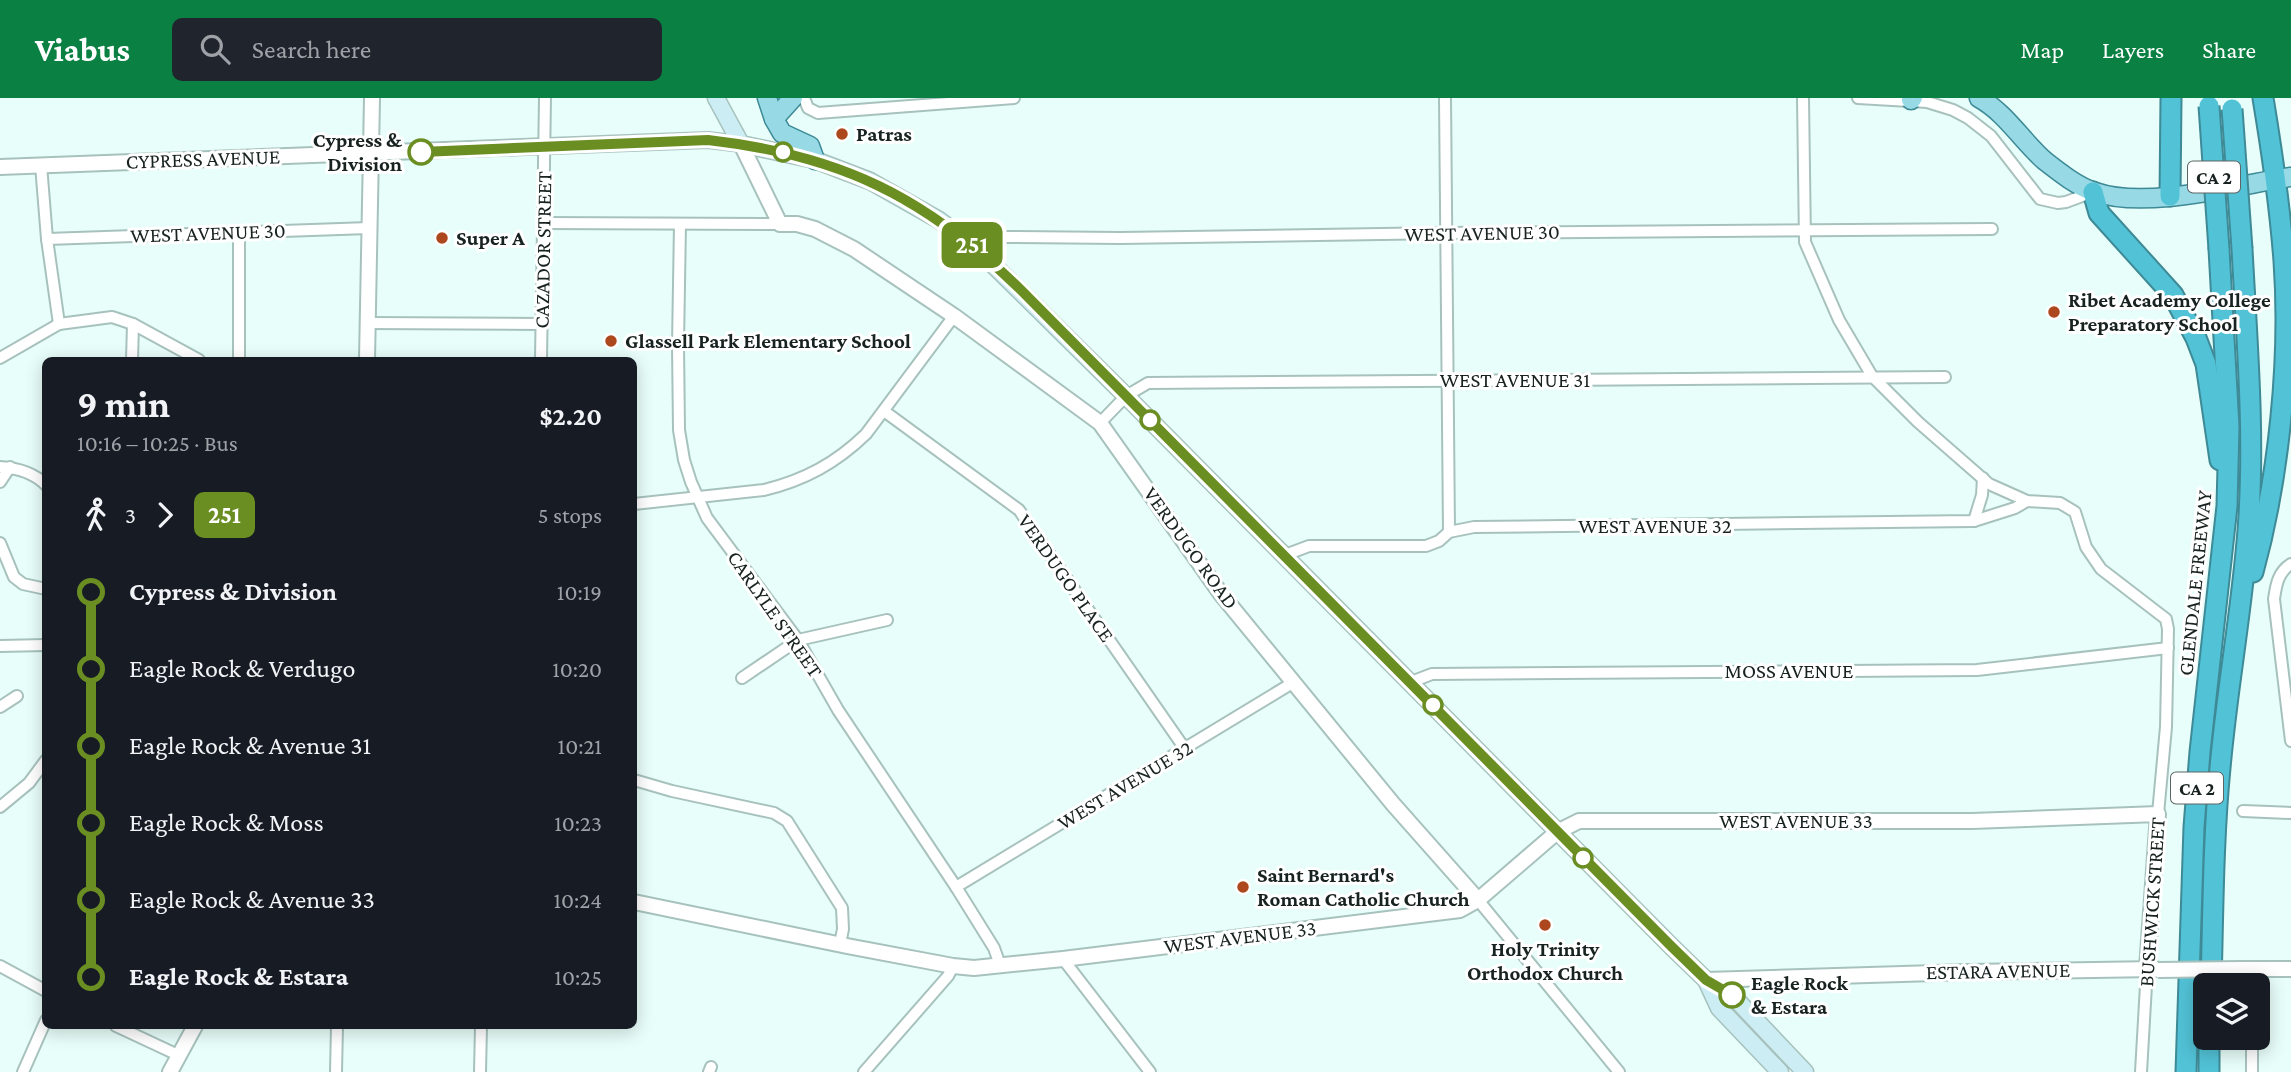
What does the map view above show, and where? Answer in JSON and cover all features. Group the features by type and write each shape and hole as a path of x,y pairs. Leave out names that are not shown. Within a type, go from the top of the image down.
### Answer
{"highway":[{"path":"2170,196 2171,98"},
{"path":"2239,623 2265,527 2280,422 2286,335 2283,179 2263,98"},
{"name":"CA 2","path":"2209,102 2227,384 2221,422"},
{"name":"GLENDALE FREEWAY","path":"2211,973 2220,766 2239,623 2248,528 2250,441 2242,249 2231,104"},
{"path":"2094,192 2096,206 2104,221 2146,264 2183,311 2206,364 2221,422"},
{"name":"GLENDALE FREEWAY","path":"2186,1072 2194,827 2227,506 2221,422"},
{"path":"2209,1072 2210,1050"}],"main road":[{"path":"716,98 741,144 816,160 870,181 939,220 975,247 1411,682 1557,832 1706,980 1732,995 1805,1072"},
{"path":"767,98 782,133 810,146 816,160"},
{"path":"774,119 793,98"},
{"path":"1979,98 2003,116 2045,160 2094,192 2122,198 2170,196 2283,179"},
{"path":"1706,980 1719,1008 1779,1072"}],"street":[{"path":"367,357 372,98"},
{"name":"CAZADOR STREET","path":"541,357 545,98"},
{"path":"804,98 808,108 818,113 1014,98"},
{"path":"1445,98 1449,532"},
{"path":"1803,98 1805,242 1839,320 1872,376 1918,422 1989,484 2027,501"},
{"path":"1858,98 1912,99 1940,105 1977,123 1997,143 2040,199 2066,202 2094,192"},
{"name":"CYPRESS AVENUE","path":"0,167 708,140 741,144"},
{"path":"543,223 780,224 741,144"},
{"path":"41,165 47,239 59,324"},
{"name":"CARLYLE STREET","path":"680,223 679,430 684,460 697,496 715,528 798,640 838,710 994,948 1000,965"},
{"name":"VERDUGO ROAD","path":"780,224 797,224 829,235 887,270 1100,423 1221,594 1393,804 1478,900 1615,1071"},
{"name":"WEST AVENUE 30","path":"47,239 369,228"},
{"name":"WEST AVENUE 30","path":"975,247 1006,237 1120,239 1445,233 1992,229"},
{"path":"239,232 239,357"},
{"path":"637,504 764,489 807,476 831,463 866,434 954,316"},
{"path":"0,358 59,324 112,317 133,324 194,357"},
{"path":"367,323 541,324"},
{"path":"132,357 133,324"},
{"name":"WEST AVENUE 31","path":"1100,423 1126,396 1148,383 1945,377"},
{"name":"VERDUGO PLACE","path":"884,411 1019,510 1185,749"},
{"path":"0,482 5,467 33,475 42,482"},
{"path":"1974,522 1982,495 1983,478"},
{"name":"WEST AVENUE 32","path":"1284,555 1309,546 1426,546 1439,541 1449,532 1474,527 1974,522 2027,501"},
{"name":"BUSHWICK STREET","path":"2027,501 2060,503 2075,512 2086,547 2101,569 2161,613 2166,619 2168,629 2166,727 2158,814 2152,969 2141,1072"},
{"path":"0,544 14,577 18,581 42,588"},
{"path":"2291,564 2277,581 2274,599 2291,741"},
{"path":"742,678 798,640 887,620"},
{"path":"0,646 42,645"},
{"name":"MOSS AVENUE","path":"1411,682 1432,674 1977,670 2168,648"},
{"name":"WEST AVENUE 32","path":"956,887 1294,682"},
{"path":"0,707 17,696"},
{"path":"0,807 20,792 42,765"},
{"path":"637,781 774,813 787,821 842,908 844,929 840,944"},
{"path":"2243,811 2291,813"},
{"name":"WEST AVENUE 33","path":"637,903 974,968 1460,909 1478,900 1557,832 1579,821 1972,821 2158,814"},
{"path":"1063,959 1150,1072"},
{"path":"0,966 42,989"},
{"path":"864,1072 948,976 953,966"},
{"name":"ESTARA AVENUE","path":"1706,980 2152,969 2291,969"},
{"path":"2247,969 2249,973"},
{"path":"23,1072 42,1029"},
{"path":"122,1029 178,1055"},
{"path":"170,1072 193,1029"},
{"path":"336,1072 337,1029"},
{"path":"480,1072 481,1029"},
{"path":"2252,1050 2252,1072"},
{"path":"1779,1072 1793,1059"}],"bus line":[{"name":"251","path":"421,152 708,140 741,144 816,160 840,169 900,196 939,220 975,247 1021,290 1671,946 1706,980 1732,995"}],"place":[{"name":"Patras","path":"842,134"},
{"name":"Cypress & Division","path":"421,152"},
{"name":"Super A","path":"442,238"},
{"name":"Ribet Academy College Preparatory School","path":"2054,312"},
{"name":"Glassell Park Elementary School","path":"611,341"},
{"name":"Saint Bernard's Roman Catholic Church","path":"1243,887"},
{"name":"Holy Trinity Orthodox Church","path":"1545,925"},
{"name":"Eagle Rock & Estara","path":"1732,995"}]}
